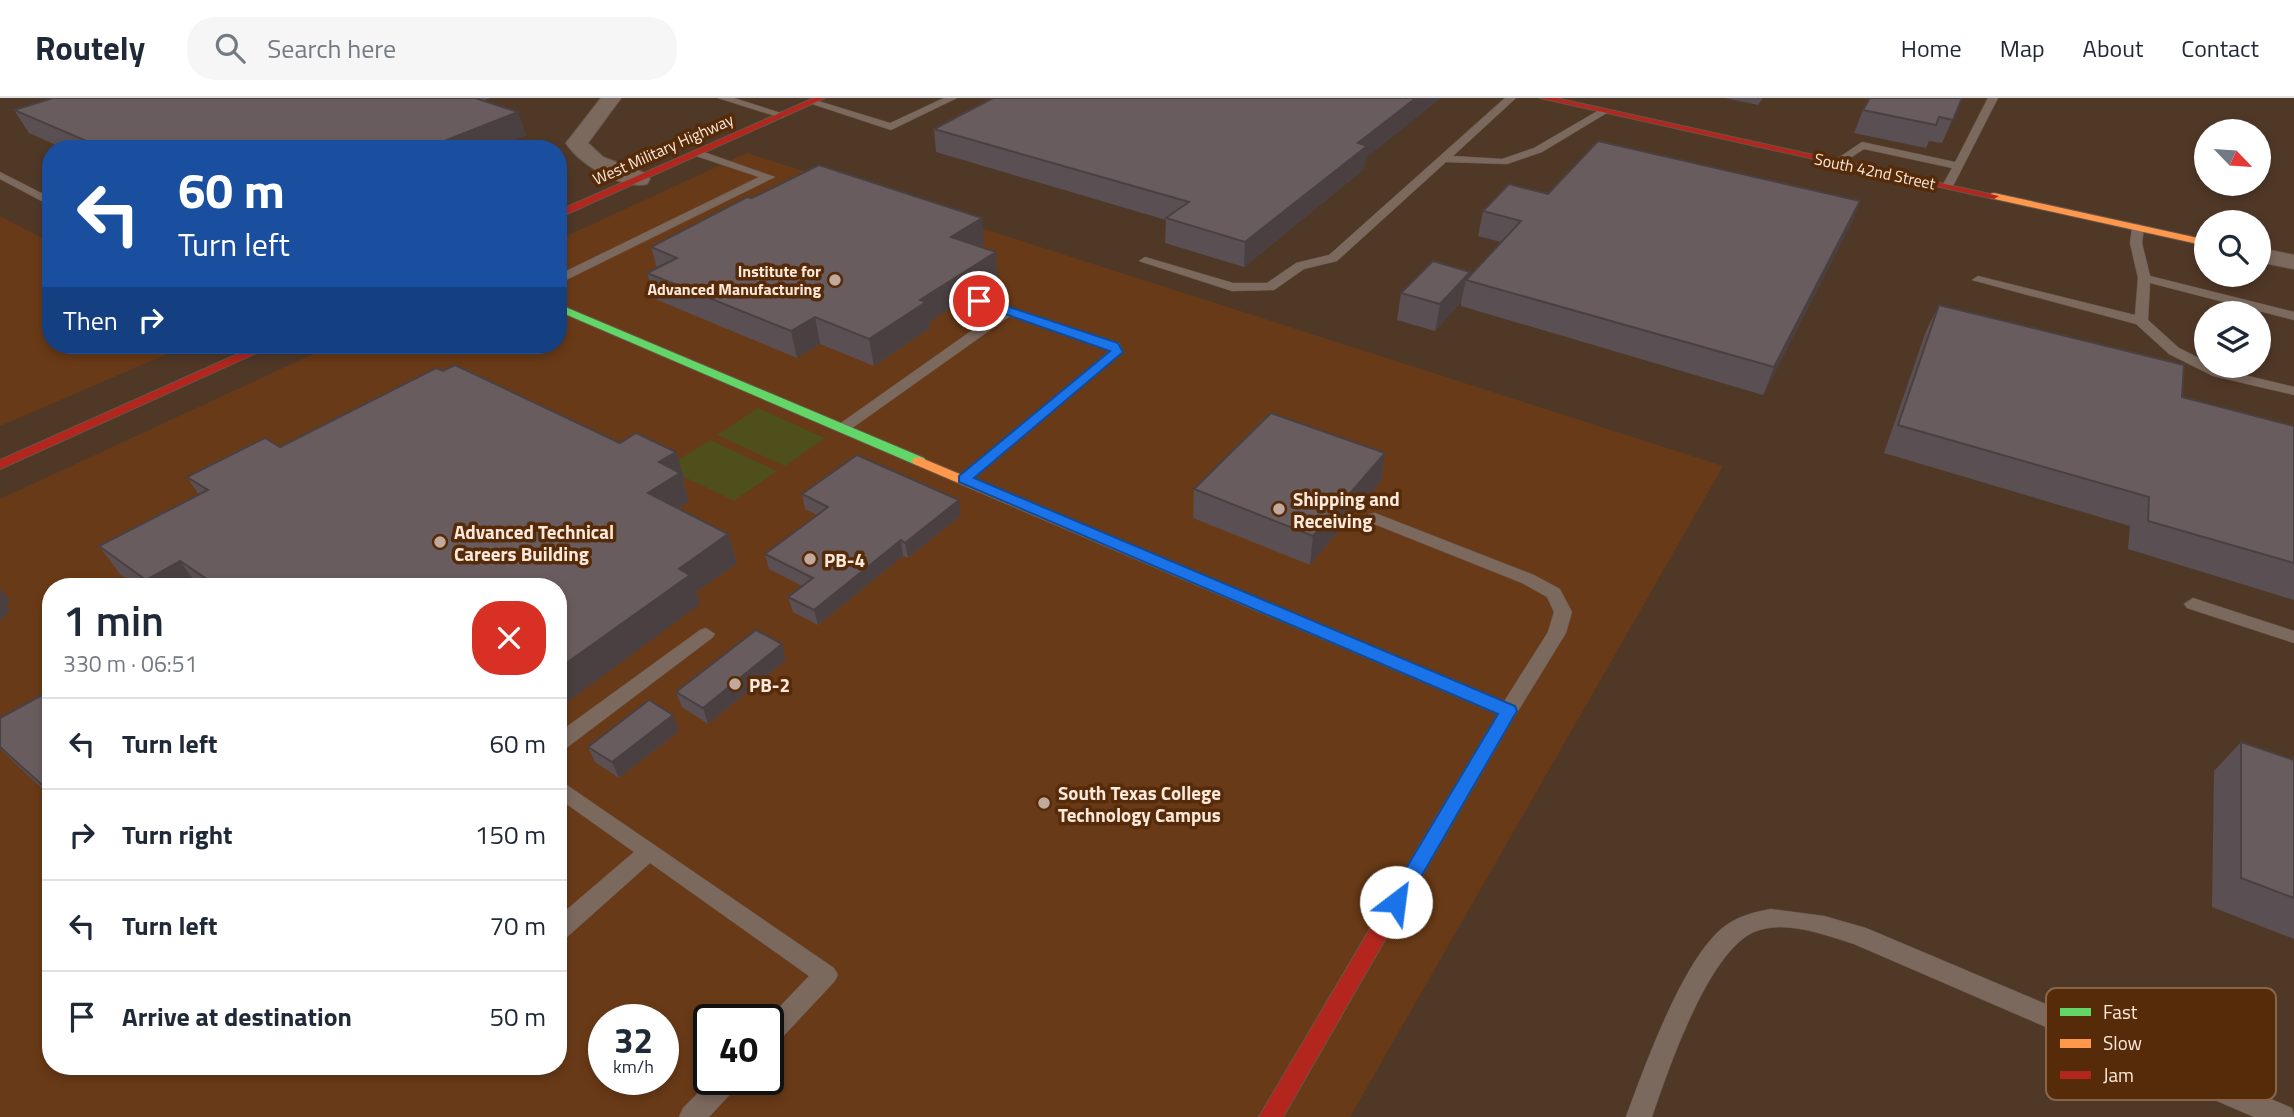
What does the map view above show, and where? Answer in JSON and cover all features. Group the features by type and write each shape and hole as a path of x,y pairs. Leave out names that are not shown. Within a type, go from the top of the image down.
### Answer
{"street":[{"path":"611,98 577,143 581,152 603,165 639,179"},
{"name":"South 42nd Street","path":"1544,98 2194,240"},
{"name":"West Military Highway","path":"567,211 816,100"},
{"path":"2271,257 2294,262"},
{"path":"567,311 1508,711 1270,1117"},
{"path":"0,465 248,354"}],"lane":[{"path":"723,98 739,100 782,115"},
{"path":"816,100 891,127 952,98"},
{"path":"1489,98 1509,100"},
{"path":"1948,187 1993,98"},
{"path":"1145,261 1232,288 1270,287 1300,266 1333,258 1509,100"},
{"path":"1443,159 1503,162 1538,150 1605,111"},
{"path":"1837,162 1862,145 1958,166"},
{"path":"567,276 769,177 697,153"},
{"path":"0,176 42,198"},
{"path":"2138,228 2136,243 2144,278 2141,321"},
{"path":"2144,278 2294,316"},
{"path":"1978,280 2141,321 2174,351 2218,373 2294,391"},
{"path":"964,479 1116,352 1114,346 979,301"},
{"path":"843,428 1008,312"},
{"path":"1375,518 1528,579 1554,593 1563,612 1557,633 1508,711"},
{"path":"2193,604 2294,637"},
{"path":"567,737 706,634"},
{"path":"567,793 826,975 784,1019"},
{"path":"567,923 650,852"},
{"path":"1639,1117 1655,1073 1703,964 1722,940 1736,929 1774,918 1826,925 1858,935 2046,1016"},
{"path":"692,1117 713,1095"},
{"path":"2243,1100 2283,1117"}],"shaded area":[{"name":"South Texas College Technology Campus","path":"747,153 1723,466 1350,1117 0,1117 0,499 314,354 567,354 567,236"},
{"path":"0,216 42,238 42,354 167,354 0,426"},
{"path":"758,408 825,438 785,466 717,435"},
{"path":"710,440 777,471 734,501 666,468"}],"building":[{"path":"53,98 475,98 518,112 447,140 84,140 14,110"},
{"path":"993,98 1416,98 1358,143 1367,146 1245,242 1166,218 1189,202 934,129"},
{"path":"1870,98 1962,98 1953,120 1939,117 1936,125 1863,110"},
{"path":"1598,141 1860,201 1774,367 1466,280 1521,221 1483,211 1509,184 1548,194"},
{"name":"Institute for Advanced Manufacturing","path":"819,165 982,218 951,237 996,252 920,300 926,302 869,339 815,317 791,331 647,273 677,258 651,247 747,197 752,198"},
{"path":"1433,261 1470,272 1440,304 1401,293"},
{"path":"1939,305 2184,365 2182,397 2294,426 2294,563 2148,521 2149,497 1898,425"},
{"name":"Advanced Technical Careers Building","path":"455,365 620,443 636,433 676,452 659,462 680,473 648,493 728,534 679,569 690,575 567,663 567,578 205,578 180,561 150,578 143,578 99,546 208,490 187,477 265,438 280,447 436,368 443,371"},
{"name":"Shipping and Receiving","path":"1271,413 1385,453 1313,536 1194,489"},
{"path":"857,455 959,500 905,543 901,540 814,610 788,597 813,578 765,554 828,507 802,494"},
{"path":"756,630 782,644 703,708 676,692"},
{"path":"42,695 42,785 0,747 0,718"},
{"path":"649,700 673,715 612,762 588,747"},
{"path":"2241,742 2294,760 2294,898 2241,878"}],"traffic: fast":[{"path":"567,311 919,461"},
{"path":"1348,643 1508,711 1387,918"}],"traffic: slow":[{"path":"1994,196 2194,240"},
{"path":"919,461 1348,643"}],"traffic: jam":[{"path":"567,211 821,98"},
{"path":"1544,98 1994,196"},
{"path":"0,465 248,354"},
{"path":"1270,1117 1387,918"}],"place":[{"name":"Institute for Advanced Manufacturing","path":"835,280"},
{"name":"Shipping and Receiving","path":"1279,509"},
{"name":"Advanced Technical Careers Building","path":"440,542"},
{"name":"PB-4","path":"810,559"},
{"name":"PB-2","path":"735,684"},
{"name":"South Texas College Technology Campus","path":"1044,803"}],"route":[{"path":"979,301 1114,346 1116,352 964,479 1508,711 1396,902"}]}
